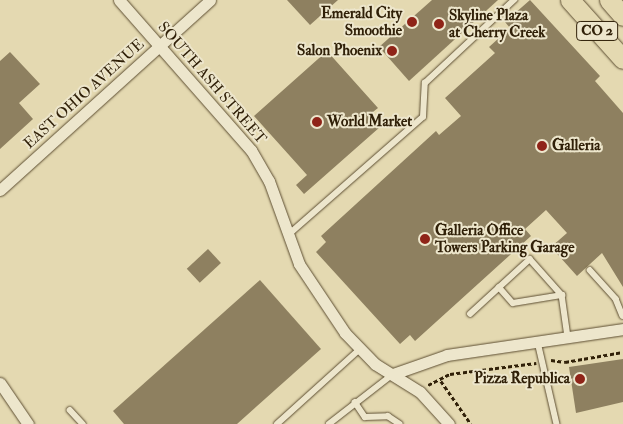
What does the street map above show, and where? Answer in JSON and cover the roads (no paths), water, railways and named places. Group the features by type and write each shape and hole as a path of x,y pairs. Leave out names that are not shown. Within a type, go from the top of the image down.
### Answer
{"main road":[{"name":"CO 2","path":"570,0 623,59"},
{"name":"CO 2","path":"609,0 623,16"}],"street":[{"name":"SOUTH ASH STREET","path":"119,0 160,45 259,162 287,236 319,297 359,350 425,396 449,424"},
{"name":"EAST OHIO AVENUE","path":"0,190 210,0"},
{"path":"393,374 447,355 623,329"},
{"path":"0,383 28,424"}],"lane":[{"path":"287,236 423,117 425,83 514,0"},
{"path":"470,314 530,259 562,295 568,337"},
{"path":"590,270 616,299 623,316"},
{"path":"499,287 513,303 562,295"},
{"path":"538,342 557,424"},
{"path":"277,424 359,350"},
{"path":"329,424 393,374"},
{"path":"355,402 365,417 388,416 400,424"},
{"path":"70,410 83,424"}],"place":[{"name":"Emerald City Smoothie","path":"412,22"},
{"name":"Skyline Plaza at Cherry Creek","path":"439,24"},
{"name":"Salon Phoenix","path":"392,51"},
{"name":"World Market","path":"317,122"},
{"name":"Galleria","path":"542,146"},
{"name":"Galleria Office Towers Parking Garage","path":"425,239"},
{"name":"Pizza Republica","path":"580,379"}]}
